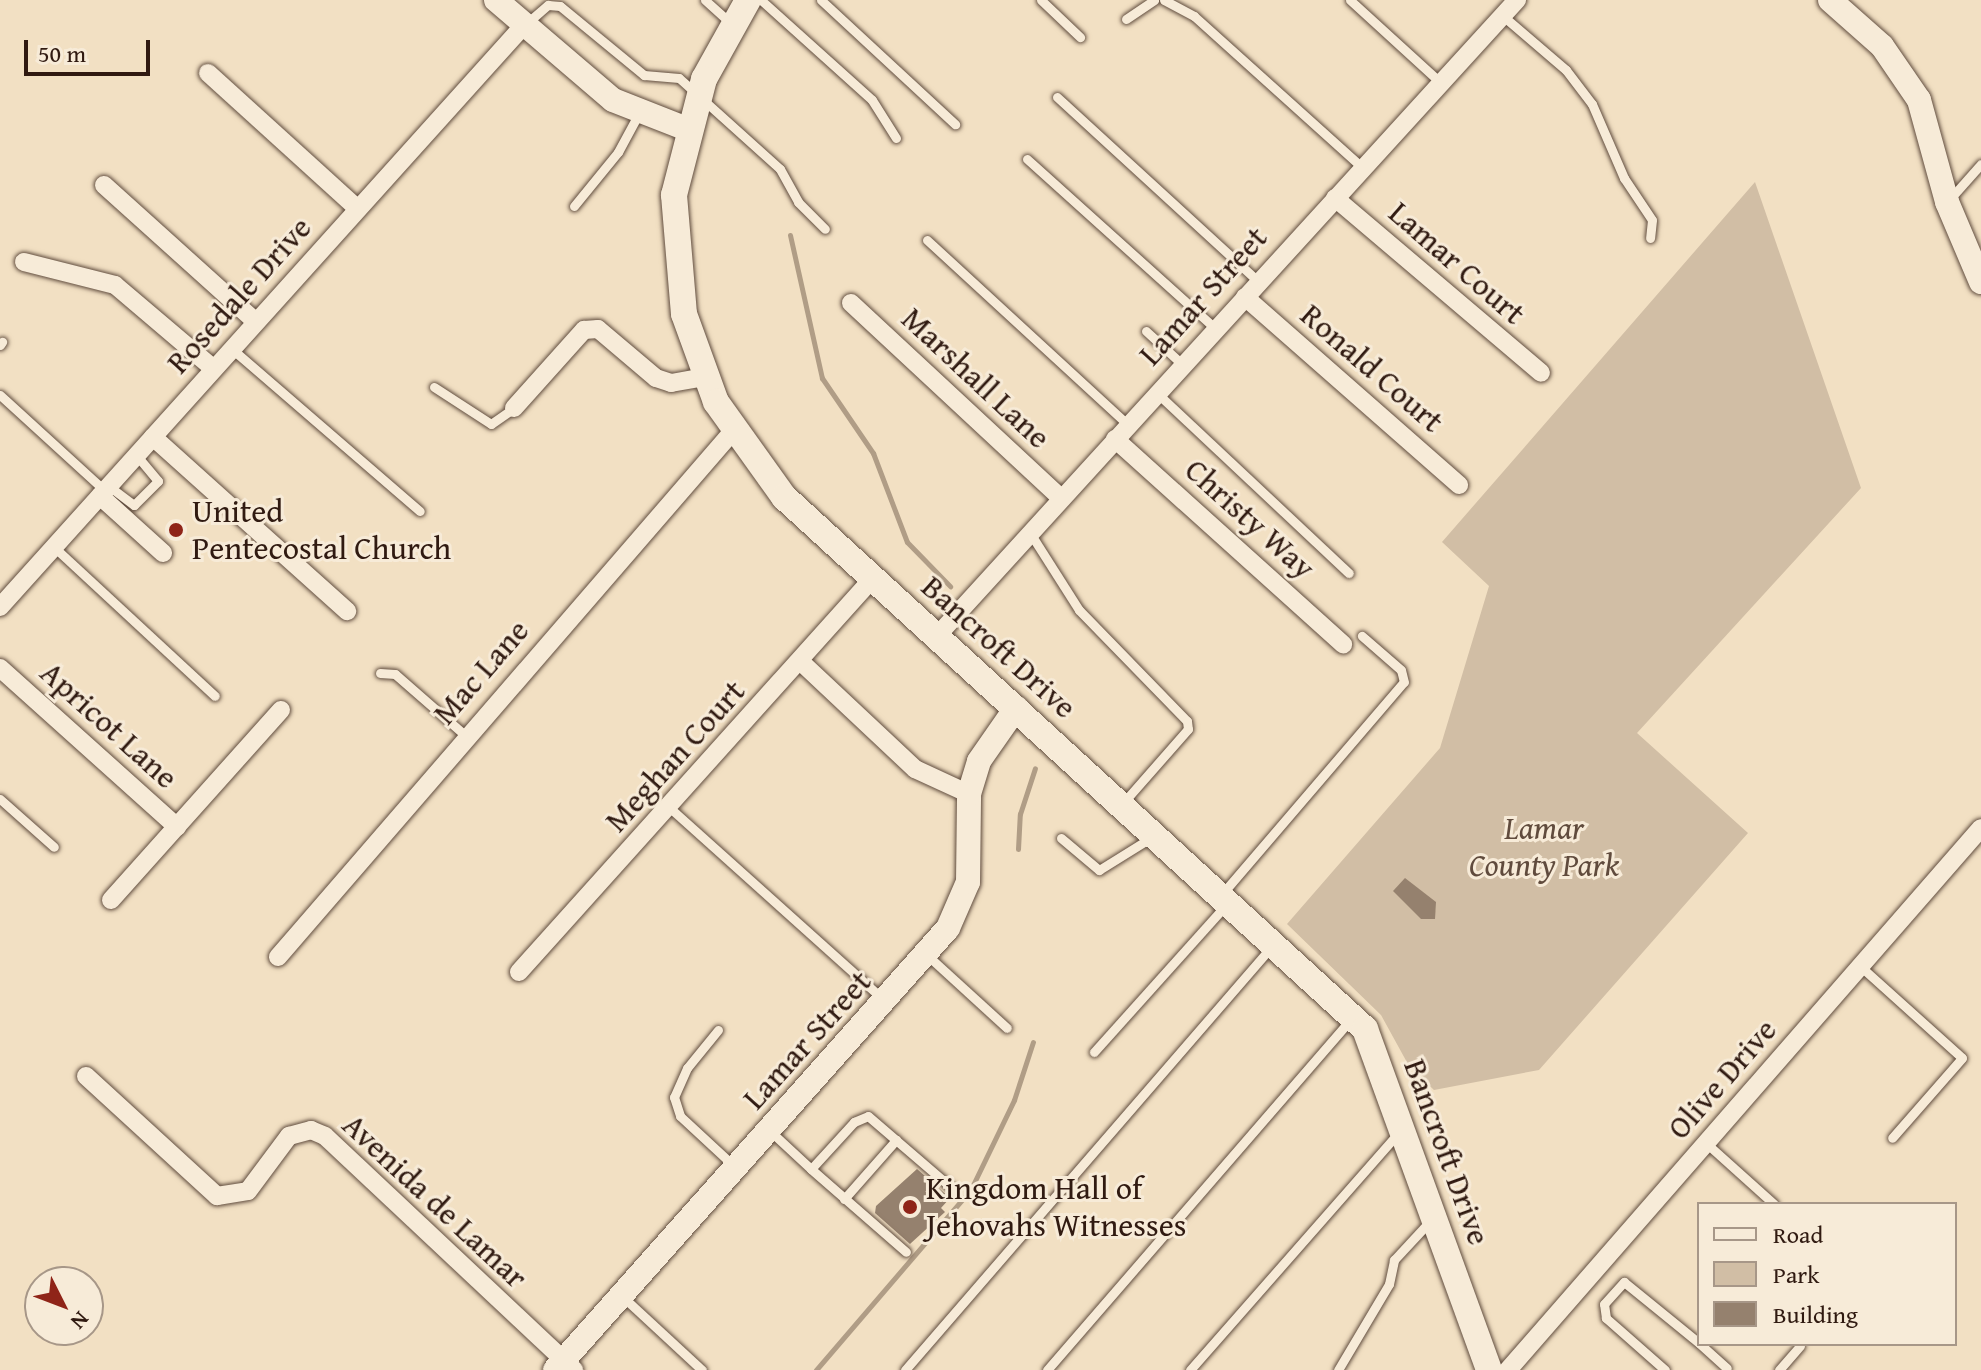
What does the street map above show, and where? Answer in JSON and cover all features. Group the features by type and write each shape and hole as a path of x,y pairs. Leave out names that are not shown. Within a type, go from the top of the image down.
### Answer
{"main road":[{"name":"Bancroft Drive","path":"748,0 732,24 687,129 673,224 684,314 705,377 733,431 784,497 1365,1029 1489,1370"}],"street":[{"path":"496,0 613,100 639,113 687,129"},
{"path":"1830,0 1882,46 1919,100 1947,202 1981,282"},
{"name":"Lamar Street","path":"937,636 1511,5"},
{"name":"Rosedale Drive","path":"0,607 524,25"},
{"path":"208,73 357,208"},
{"path":"104,185 255,321"},
{"name":"Lamar Court","path":"1335,198 1541,373"},
{"path":"24,262 115,285 213,368"},
{"name":"Ronald Court","path":"1245,297 1459,485"},
{"name":"Marshall Lane","path":"851,303 1061,498"},
{"path":"514,408 584,330 598,329 656,378 671,383 705,377"},
{"name":"Mac Lane","path":"278,957 733,431"},
{"name":"Christy Way","path":"1122,432 1343,644"},
{"path":"153,437 347,611"},
{"path":"105,491 163,553"},
{"name":"Meghan Court","path":"519,972 670,808 873,578"},
{"path":"800,661 915,769 969,794"},
{"name":"Apricot Lane","path":"0,668 177,827"},
{"name":"Lamar Street","path":"564,1367 621,1295 885,1001 960,908 968,882 969,794 979,761 1016,708"},
{"path":"111,900 281,710"},
{"name":"Olive Drive","path":"1508,1370 1981,828"},
{"name":"Avenida de Lamar","path":"86,1076 217,1196 248,1191 289,1136 311,1130 325,1136 564,1367"}],"lane":[{"path":"705,0 732,24"},
{"path":"761,0 872,100 896,138"},
{"path":"821,0 955,124"},
{"path":"1041,0 1080,37"},
{"path":"1126,19 1154,0"},
{"path":"1164,0 1194,16 1363,168"},
{"path":"1350,0 1441,83"},
{"path":"524,25 548,5 560,6 644,75 679,78 780,169 798,202 825,229"},
{"path":"1511,5 1592,104 1624,178 1652,220 1650,238"},
{"path":"1057,97 1259,282"},
{"path":"574,206 618,152 639,113"},
{"path":"1027,159 1216,329"},
{"path":"1947,202 1981,164"},
{"path":"927,240 1122,432"},
{"path":"1146,331 1183,365"},
{"path":"231,348 420,511"},
{"path":"434,387 491,424 514,408"},
{"path":"1157,393 1349,573"},
{"path":"0,395 105,491 134,505 158,481 136,455"},
{"path":"1030,533 1079,610 1187,721 1188,729 1121,805"},
{"path":"54,547 215,696"},
{"path":"1094,1052 1404,682 1401,670 1362,636"},
{"path":"380,673 395,674 466,736"},
{"path":"0,799 54,847"},
{"path":"670,808 885,1001"},
{"path":"1061,838 1099,870 1154,835"},
{"path":"905,1370 1274,945"},
{"path":"925,954 1007,1028"},
{"path":"1860,966 1962,1058 1892,1138"},
{"path":"1047,1370 1353,1017"},
{"path":"718,1030 687,1068 674,1097 680,1116 736,1168"},
{"path":"811,1169 863,1115 954,1190"},
{"path":"1190,1370 1403,1127"},
{"path":"769,1130 906,1252"},
{"path":"844,1199 896,1140"},
{"path":"1706,1143 1772,1202"},
{"path":"1338,1370 1389,1284 1394,1260 1435,1217"},
{"path":"1665,1370 1606,1318 1604,1304 1624,1282 1697,1342"},
{"path":"621,1295 702,1370"},
{"path":"1702,1346 1727,1369"},
{"path":"1779,1370 1800,1346"}],"green space":[{"name":"Lamar County Park","path":"1755,182 1861,488 1637,733 1748,833 1539,1070 1434,1090 1409,1066 1381,1015 1287,924 1440,748 1489,586 1442,542"}],"building":[{"path":"1405,878 1436,902 1435,919 1421,919 1393,891"},
{"name":"Kingdom Hall of Jehovahs Witnesses","path":"917,1169 950,1198 941,1208 945,1212 910,1244 875,1213 876,1206"}],"waterway":[{"path":"790,235 822,378 873,453 907,542 950,586"},
{"path":"1018,849 1020,814 1035,768"},
{"path":"816,1370 971,1189 1014,1100 1033,1042"}],"place":[{"name":"United Pentecostal Church","path":"176,530"},
{"name":"Kingdom Hall of Jehovahs Witnesses","path":"910,1207"}]}
